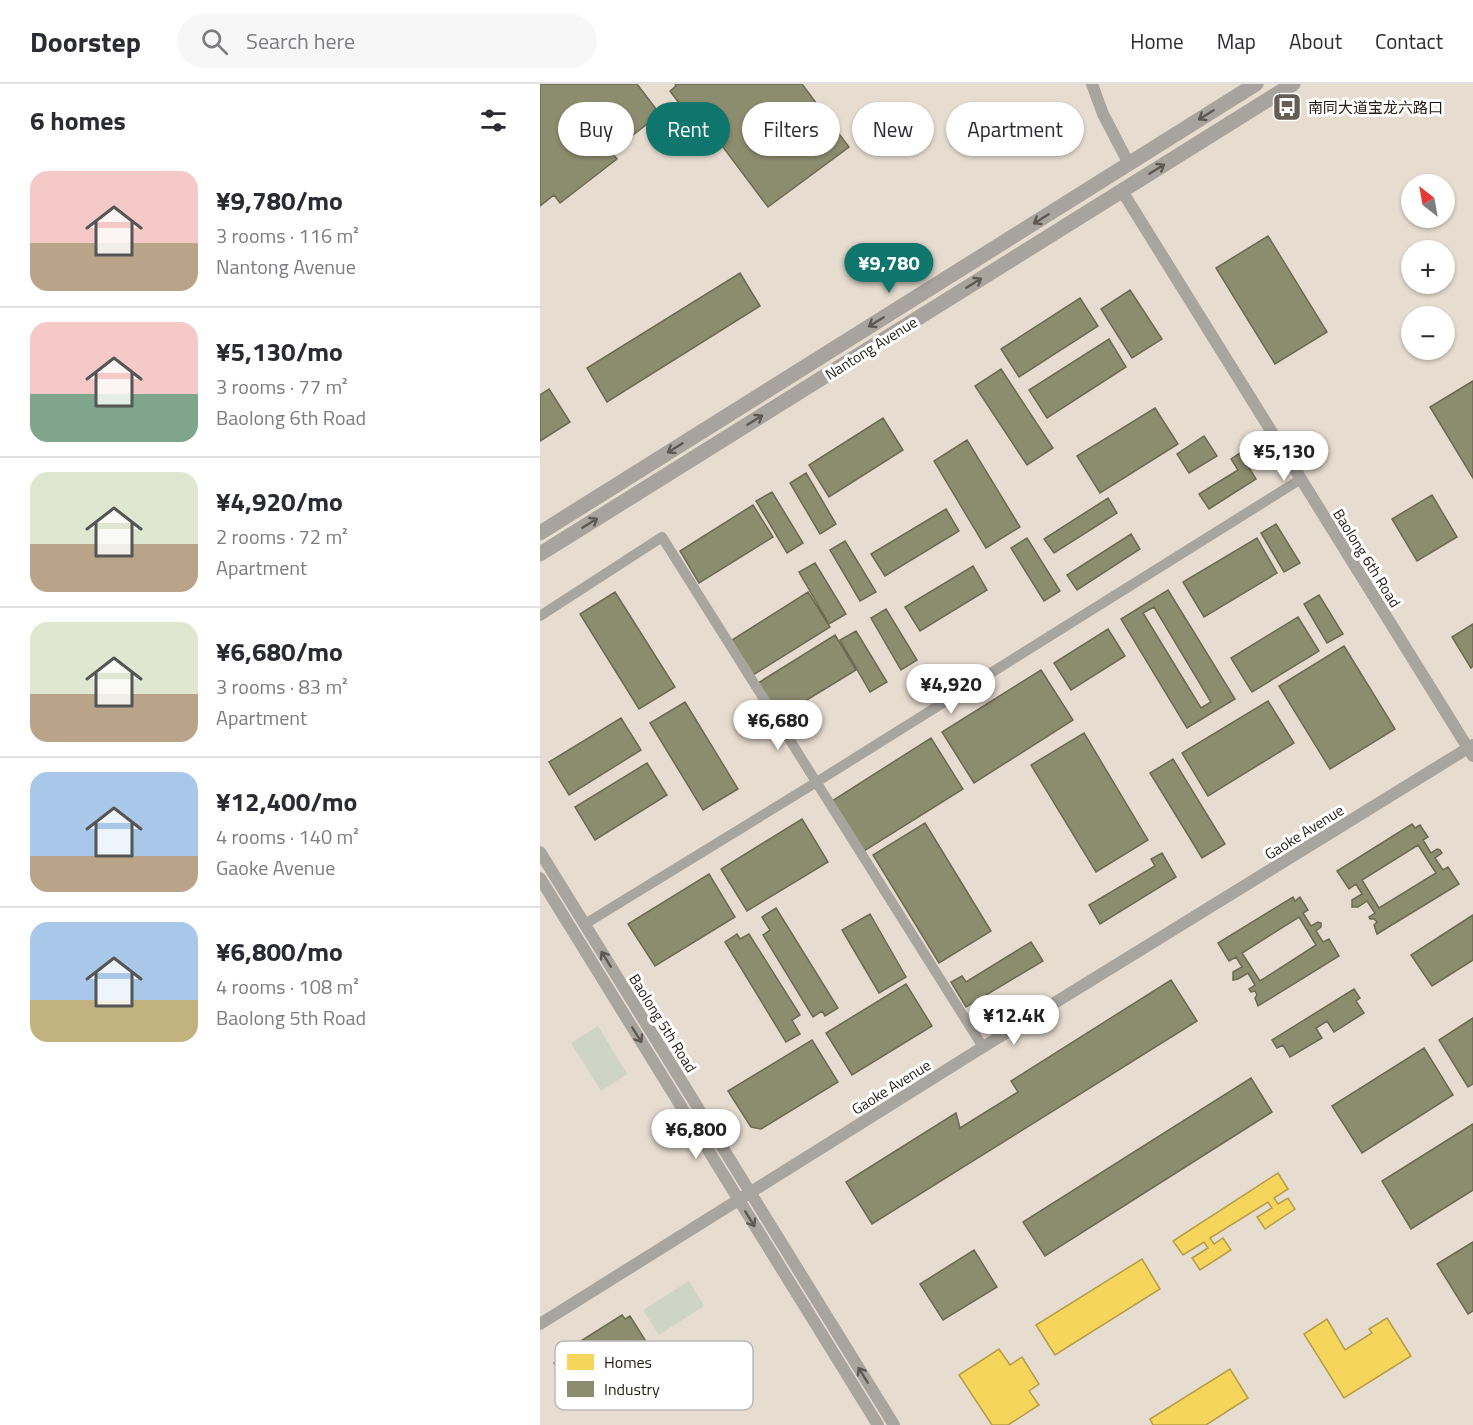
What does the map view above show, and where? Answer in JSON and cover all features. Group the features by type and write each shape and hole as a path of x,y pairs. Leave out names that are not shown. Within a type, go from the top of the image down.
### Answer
{"main road":[{"name":"Nantong Avenue","path":"540,533 1256,84"},
{"name":"Nantong Avenue","path":"540,554 1293,84"}],"street":[{"path":"1092,84 1103,114 1129,164"},
{"name":"Baolong 6th Road","path":"1122,191 1471,750"},
{"path":"585,924 1301,479"},
{"path":"540,616 662,537 983,1047"},
{"name":"Gaoke Avenue","path":"540,1324 983,1047 1471,750"},
{"name":"Baolong 5th Road","path":"540,852 894,1425"},
{"name":"Baolong 5th Road","path":"540,878 878,1425"}],"green space":[{"path":"598,1026 627,1074 601,1091 571,1043"},
{"path":"689,1281 704,1306 659,1335 643,1310"}],"building: Homes":[{"path":"1278,1173 1288,1189 1274,1198 1278,1204 1288,1198 1295,1209 1265,1229 1257,1217 1272,1208 1268,1202 1210,1238 1214,1244 1223,1238 1231,1250 1200,1270 1192,1258 1208,1248 1204,1242 1183,1255 1173,1241"},
{"path":"1142,1259 1160,1289 1055,1355 1036,1325"},
{"path":"1387,1318 1411,1356 1344,1398 1304,1334 1327,1319 1345,1350 1372,1333 1369,1329"},
{"path":"999,1349 1010,1365 1022,1357 1039,1384 1029,1391 1039,1405 1008,1425 992,1425 959,1375"},
{"path":"1230,1369 1248,1398 1206,1425 1153,1425 1150,1419"}],"building: Industry":[{"path":"540,84 637,84 651,102 646,102 646,125 634,134 634,102 558,102 558,156 614,156 617,159 560,203 554,195 540,206"},
{"path":"675,84 802,84 815,102 742,102 742,156 837,156 768,207 730,156 730,102 678,102 670,91 676,86"},
{"path":"840,135 849,147 840,154"},
{"path":"1268,236 1327,332 1275,364 1216,268"},
{"path":"740,273 760,306 607,402 587,368"},
{"path":"1130,290 1162,339 1132,358 1101,309"},
{"path":"1080,298 1098,326 1019,377 1001,349"},
{"path":"1109,339 1126,367 1047,418 1029,390"},
{"path":"1001,369 1053,448 1027,465 975,386"},
{"path":"1473,381 1473,478 1430,407"},
{"path":"549,389 570,422 540,441 540,395"},
{"path":"1155,408 1178,444 1100,493 1077,456"},
{"path":"883,418 903,450 829,497 809,465"},
{"path":"1204,436 1217,456 1189,473 1177,454"},
{"path":"967,440 1020,527 986,548 934,461"},
{"path":"1240,453 1256,479 1209,509 1199,494 1238,470 1231,459"},
{"path":"806,473 836,524 820,534 790,483"},
{"path":"772,492 803,543 787,553 756,501"},
{"path":"1432,495 1457,537 1417,561 1392,519"},
{"path":"1108,498 1117,513 1054,553 1044,539"},
{"path":"753,505 773,537 699,583 680,551"},
{"path":"946,509 959,531 885,576 871,554"},
{"path":"1276,524 1300,563 1284,572 1261,533"},
{"path":"1131,534 1140,549 1077,590 1067,575"},
{"path":"1027,538 1060,591 1044,601 1011,548"},
{"path":"1257,538 1277,573 1204,617 1183,582"},
{"path":"845,541 876,592 860,601 830,550"},
{"path":"815,563 846,614 829,624 799,572"},
{"path":"973,566 987,590 920,631 905,607"},
{"path":"1168,590 1235,699 1187,728 1121,619","holes":["1154,607 1211,702 1201,708 1143,613"]},
{"path":"615,592 675,687 639,709 580,614"},
{"path":"808,592 830,627 753,675 732,640"},
{"path":"1319,595 1343,634 1327,643 1304,604"},
{"path":"886,609 917,660 901,670 871,618"},
{"path":"1298,617 1319,651 1252,692 1231,658"},
{"path":"1473,624 1473,666 1471,668 1452,637"},
{"path":"1108,629 1125,656 1071,690 1054,663"},
{"path":"856,631 887,682 870,692 840,640"},
{"path":"835,635 856,670 779,717 758,683"},
{"path":"1344,646 1395,729 1330,769 1279,686"},
{"path":"1041,670 1073,720 974,783 942,732"},
{"path":"1268,701 1294,743 1208,796 1182,753"},
{"path":"685,702 738,789 703,810 650,723"},
{"path":"621,718 641,750 569,795 549,762"},
{"path":"1084,733 1148,840 1096,872 1031,765"},
{"path":"931,738 963,789 864,851 832,801"},
{"path":"1173,759 1225,844 1202,858 1150,773"},
{"path":"647,763 667,795 595,840 575,807"},
{"path":"802,819 828,862 747,911 721,869"},
{"path":"925,823 991,931 939,963 873,855"},
{"path":"1412,824 1415,828 1420,825 1428,837 1423,840 1431,853 1437,849 1440,850 1442,853 1435,858 1443,870 1448,867 1459,884 1377,934 1374,925 1377,922 1369,917 1375,913 1367,901 1358,907 1352,907 1352,900 1362,894 1356,884 1349,889 1337,871","holes":["1418,845 1436,873 1379,908 1362,880"]},
{"path":"1162,853 1176,877 1100,924 1089,905 1155,866 1151,859"},
{"path":"709,874 735,917 655,966 628,924"},
{"path":"1293,897 1295,901 1300,897 1308,910 1303,913 1311,926 1318,922 1321,923 1321,927 1316,931 1323,942 1329,939 1339,956 1258,1006 1255,991 1251,992 1249,989 1255,985 1248,973 1233,980 1233,972 1242,967 1236,957 1229,961 1218,943","holes":["1299,917 1316,945 1260,981 1242,953"]},
{"path":"776,908 838,1008 825,1016 822,1011 813,1017 763,935 770,930 762,917"},
{"path":"870,914 906,977 879,993 842,930"},
{"path":"1473,915 1473,960 1432,986 1411,955"},
{"path":"737,934 740,939 749,934 800,1015 792,1020 800,1034 786,1042 725,942"},
{"path":"1031,942 1043,961 966,1007 951,982 962,976 966,982"},
{"path":"1171,980 1197,1021 872,1224 846,1182 956,1113 960,1128 1018,1092 1011,1081"},
{"path":"906,984 932,1026 852,1075 826,1033"},
{"path":"1354,989 1360,998 1356,1001 1364,1013 1334,1032 1327,1021 1316,1028 1322,1038 1290,1057 1283,1045 1277,1048 1272,1040"},
{"path":"1473,1018 1473,1084 1468,1087 1439,1040"},
{"path":"812,1040 838,1082 761,1129 751,1127 728,1091"},
{"path":"1424,1048 1453,1095 1362,1153 1332,1106"},
{"path":"1251,1078 1272,1112 1045,1256 1023,1222"},
{"path":"1473,1124 1473,1190 1411,1229 1382,1181"},
{"path":"1473,1242 1473,1311 1468,1314 1437,1264"},
{"path":"974,1250 997,1287 943,1320 920,1284"},
{"path":"622,1315 625,1319 630,1316 646,1341 581,1341"}],"place":[{"name":"南同大道宝龙六路口","path":"1287,107"}]}
